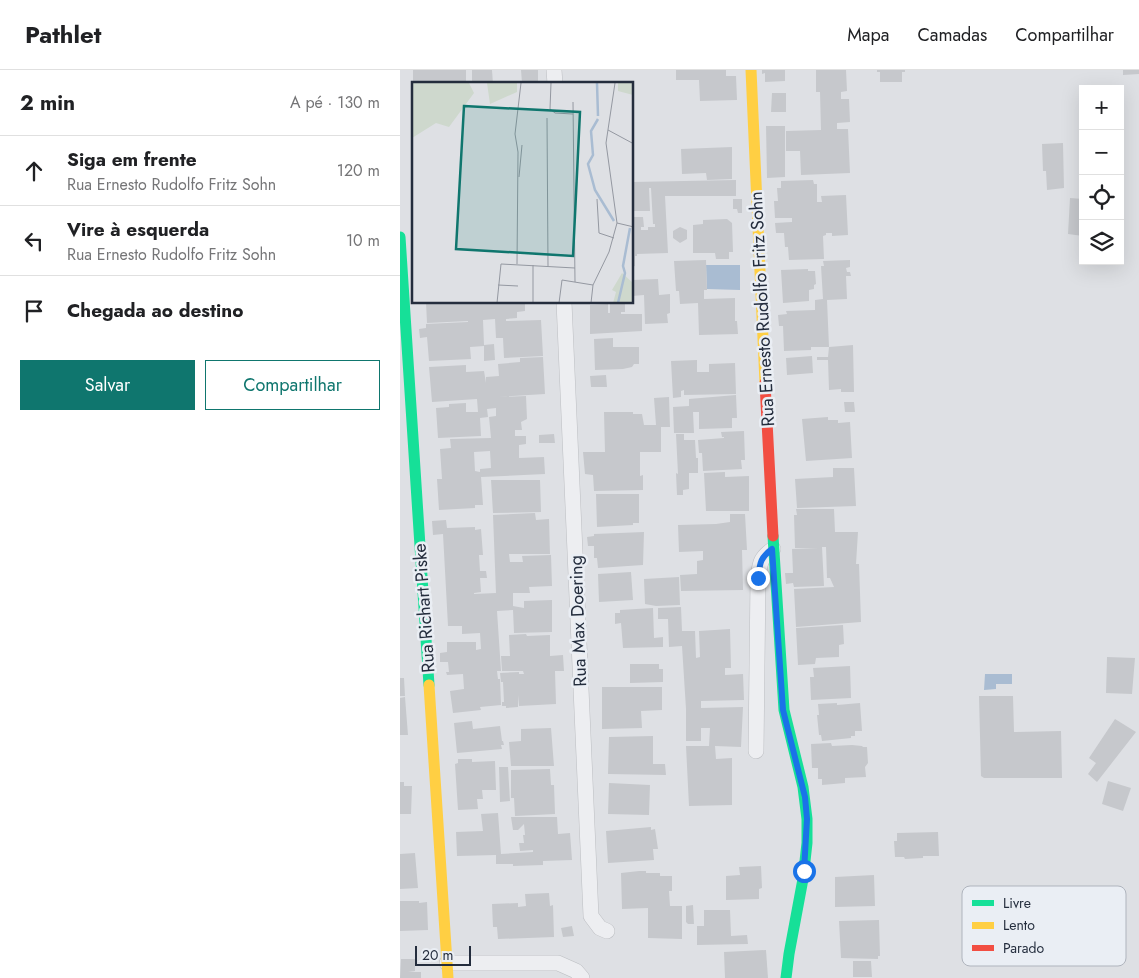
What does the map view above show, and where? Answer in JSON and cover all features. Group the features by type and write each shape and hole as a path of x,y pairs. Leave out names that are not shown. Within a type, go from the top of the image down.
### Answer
{"street":[{"name":"Rua Ernesto Rudolfo Fritz Sohn","path":"752,70 772,549 783,710 805,797 807,819 804,871 787,962 786,978"},
{"name":"Rua Richart Piske","path":"400,237 447,971"},
{"name":"Rua Max Doering","path":"564,304 591,916 600,928 607,931"},
{"path":"756,752 758,578 763,555 772,549"},
{"path":"447,971 558,964 576,971 582,978"}],"water":[{"path":"706,265 740,265 740,290 707,289"},
{"path":"985,674 1012,674 1012,684 996,684 996,689 984,690"}],"building":[{"path":"413,70 466,70 466,82 413,82"},
{"path":"472,70 492,70 493,82 472,82"},
{"path":"521,70 538,70 538,82 522,82"},
{"path":"676,70 726,70 726,76 736,76 737,100 700,101 699,80 676,80"},
{"path":"762,70 785,70 785,81 765,82 765,73 762,74"},
{"path":"816,70 846,70 847,91 841,92 841,99 849,99 850,122 837,123 837,129 848,129 850,173 801,175 800,151 786,151 786,131 821,130 820,92 816,92"},
{"path":"877,70 905,70 905,72 902,72 902,82 880,82 880,72 877,72"},
{"path":"1123,70 1139,70 1139,74 1123,75"},
{"path":"772,93 786,93 786,112 771,112"},
{"path":"766,126 785,126 785,177 767,178"},
{"path":"1063,143 1064,188 1047,190 1046,171 1043,171 1042,144"},
{"path":"732,147 732,179 707,180 706,173 682,174 681,149"},
{"path":"736,180 736,196 665,196 668,253 637,254 634,266 634,217 643,217 644,227 641,227 641,230 655,227 655,224 653,224 651,188 649,188 650,211 634,211 634,182"},
{"path":"813,180 814,184 817,184 817,202 822,202 821,196 846,195 848,235 832,236 832,233 826,233 823,236 824,259 789,260 788,247 785,247 784,233 776,233 775,223 792,222 792,218 775,218 774,201 778,201 777,188 781,188 781,181"},
{"path":"1070,198 1079,199 1079,235 1068,234"},
{"path":"733,199 742,199 742,213 738,213 737,209 733,209"},
{"path":"727,219 732,223 733,252 729,252 729,259 716,259 715,253 693,253 693,225 703,224 703,220"},
{"path":"680,227 687,230 687,239 680,243 673,238 673,231"},
{"path":"706,260 707,290 704,290 704,299 735,298 735,321 737,321 738,334 699,335 698,303 680,304 679,291 676,291 674,261"},
{"path":"850,260 850,267 846,268 851,276 846,276 847,299 827,300 829,347 811,347 811,350 784,351 783,326 779,326 778,315 787,314 786,311 815,310 815,300 823,299 821,266 824,266 823,261"},
{"path":"808,269 808,271 815,271 816,284 814,289 809,290 809,301 783,303 781,270"},
{"path":"658,279 659,295 670,294 670,313 667,314 668,323 645,324 644,295 634,296 634,280"},
{"path":"426,304 525,304 525,311 517,312 517,318 506,319 506,321 541,320 543,356 504,358 503,338 496,338 495,319 483,320 484,345 494,344 495,360 484,361 484,346 470,347 471,359 429,361 427,337 420,338 419,329 426,328 426,324 468,321 427,323"},
{"path":"608,304 608,313 610,313 610,304 625,304 625,312 621,312 621,314 642,314 642,331 590,334 590,305"},
{"path":"613,338 613,347 639,347 639,364 623,369 595,370 594,339"},
{"path":"853,345 854,392 841,392 841,389 829,390 828,360 817,360 817,357 828,357 829,347"},
{"path":"812,356 813,373 787,375 786,358"},
{"path":"543,357 545,394 498,397 526,396 527,419 521,422 522,430 515,430 515,436 526,436 526,444 519,445 519,458 544,457 545,474 481,477 483,505 475,505 475,508 439,510 437,479 442,479 440,449 451,448 450,439 491,438 489,417 496,416 496,408 487,409 488,417 480,418 481,436 438,438 436,408 449,407 449,404 466,403 466,412 478,412 477,399 432,402 429,367 466,365 466,372 484,371 486,383 486,377 499,376 498,364 520,362 520,358","holes":["490,451 491,468 480,469 480,472 475,471 474,452"]},
{"path":"697,360 697,372 709,372 709,364 735,363 736,394 684,395 684,390 681,391 681,397 673,398 671,361"},
{"path":"606,375 607,387 591,387 590,376"},
{"path":"736,395 737,418 732,418 732,428 699,429 699,412 693,412 694,433 674,433 673,407 689,406 689,399"},
{"path":"669,397 670,427 661,427 661,452 640,452 640,476 643,475 643,490 594,491 593,475 585,474 583,452 605,452 604,412 633,412 633,414 642,414 644,425 656,425 654,398"},
{"path":"844,402 854,402 855,412 845,412"},
{"path":"828,417 828,420 838,420 838,423 850,422 852,458 806,461 802,419"},
{"path":"744,431 745,460 741,460 742,469 703,471 702,453 699,453 698,440 724,438 721,432"},
{"path":"554,434 555,443 539,443 539,435"},
{"path":"676,434 684,434 684,440 695,440 696,458 698,458 698,473 689,473 689,489 683,490 683,495 677,495"},
{"path":"833,468 854,468 856,506 797,508 795,479 833,477"},
{"path":"725,472 725,477 749,476 749,511 706,511 704,473"},
{"path":"491,480 540,480 541,512 493,513"},
{"path":"596,494 639,494 639,523 597,527"},
{"path":"796,509 834,509 835,532 858,532 856,564 859,564 861,622 796,627 794,589 834,587 830,578 827,578 826,547 822,547 824,586 794,587 793,583 786,584 785,573 793,573 792,549 818,548 795,548 794,515 797,515"},
{"path":"535,513 536,520 549,519 550,554 509,554 510,562 523,562 522,556 551,555 552,586 529,587 530,593 513,593 513,606 524,608 524,601 552,600 552,632 514,633 513,610 497,611 501,671 497,671 498,679 500,679 501,705 480,707 481,710 453,713 450,691 464,689 463,674 447,675 446,672 449,672 448,662 440,662 440,653 447,652 447,642 476,642 476,650 481,649 480,633 462,634 462,626 448,626 443,534 433,535 432,521 446,520 447,528 475,527 475,530 481,529 483,555 479,555 480,571 486,571 487,578 480,578 481,592 474,594 496,593 493,515"},
{"path":"730,514 745,514 747,550 742,550 743,590 681,591 680,575 697,574 697,561 703,560 703,551 679,552 678,525 730,522"},
{"path":"644,532 643,565 598,568 597,558 594,558 594,546 588,546 587,537 594,536 594,534"},
{"path":"631,572 633,600 599,602 598,574"},
{"path":"679,577 680,605 656,606 645,604 644,579"},
{"path":"681,607 682,631 695,631 696,658 700,657 699,631 730,629 731,668 725,668 725,675 743,674 744,700 701,701 701,708 743,707 741,747 715,746 716,759 732,758 732,805 689,806 686,746 709,746 710,728 701,728 701,741 686,741 682,646 669,647 668,619 658,619 658,608"},
{"path":"653,608 654,638 663,637 663,647 623,648 621,623 615,624 615,613 620,613 620,610"},
{"path":"843,625 844,644 839,645 839,657 816,658 815,664 798,665 796,628"},
{"path":"526,634 527,636 550,635 550,656 563,655 564,671 555,671 556,704 519,706 518,695 518,707 506,708 506,706 502,706 502,702 504,702 503,682 501,682 500,673 519,672 519,674 524,674 523,671 502,671 501,656 510,656 509,635"},
{"path":"1107,657 1135,658 1132,694 1106,693"},
{"path":"630,664 659,664 659,669 663,669 663,682 630,683"},
{"path":"850,666 851,698 811,700 810,677 814,677 813,668"},
{"path":"400,678 404,678 405,696 400,696"},
{"path":"602,687 662,687 662,710 641,711 642,728 602,729"},
{"path":"979,696 1013,696 1014,732 1061,731 1062,778 984,778 981,776"},
{"path":"405,697 408,735 400,735 400,698"},
{"path":"837,703 837,705 860,703 862,731 855,731 855,736 851,736 851,738 822,741 821,735 819,735 818,704"},
{"path":"1115,719 1136,732 1097,782 1088,774 1096,763 1089,758"},
{"path":"472,721 473,729 500,726 504,745 501,745 502,749 457,753 454,723"},
{"path":"551,728 554,766 511,766 509,742 521,741 521,729"},
{"path":"653,736 653,764 665,764 666,775 608,774 609,737"},
{"path":"831,743 832,746 852,745 867,747 868,763 865,767 866,777 845,778 845,783 822,785 822,779 818,779 818,768 812,768 811,744"},
{"path":"458,759 472,759 472,762 495,761 496,790 482,790 483,799 477,799 478,809 458,810 455,764 458,763"},
{"path":"499,767 508,767 510,801 500,802"},
{"path":"550,769 551,785 554,785 555,814 515,816 514,798 511,798 511,770"},
{"path":"1108,781 1131,788 1123,811 1102,804"},
{"path":"400,782 404,782 404,786 412,786 411,814 400,814"},
{"path":"609,783 650,785 649,815 608,814"},
{"path":"498,813 501,854 533,852 533,850 520,851 519,843 524,843 524,824 518,830 513,830 511,817 557,817 558,834 570,833 572,860 543,861 543,865 513,866 513,864 496,864 496,855 457,856 456,832 483,831 481,814"},
{"path":"651,827 651,830 655,829 658,849 653,849 654,860 608,863 606,831"},
{"path":"938,832 939,856 905,859 904,857 895,857 894,841 897,841 897,833"},
{"path":"415,853 418,888 400,889 400,854"},
{"path":"761,866 762,888 759,889 759,899 726,900 726,876 740,875 739,867"},
{"path":"639,871 660,873 660,876 672,876 672,891 669,891 670,906 682,906 682,939 648,938 648,908 622,909 621,873"},
{"path":"874,875 875,906 835,907 835,877"},
{"path":"549,893 550,906 553,905 554,937 498,939 497,927 493,927 492,904 518,903 518,907 526,906 525,894"},
{"path":"400,901 427,902 428,930 400,931"},
{"path":"693,905 694,924 688,924 686,922 686,906"},
{"path":"704,910 730,910 731,936 747,935 748,944 697,945 697,926 704,926"},
{"path":"879,920 880,956 878,956 878,959 841,958 839,921"},
{"path":"572,926 574,936 563,937 561,928"},
{"path":"766,950 768,978 725,978 724,952"},
{"path":"401,959 415,959 415,971 408,972 421,972 421,978 400,978"},
{"path":"853,961 871,961 872,977 853,977"}],"traffic: fast":[{"path":"400,237 429,685"},
{"path":"773,536 784,710 803,787 807,819 807,843 803,879 786,978"}],"traffic: slow":[{"path":"751,70 765,383"},
{"path":"429,685 448,978"}],"traffic: jam":[{"path":"765,383 773,536"}],"route":[{"path":"758,578 763,555 772,549 783,710 805,797 807,819 804,871"}]}
